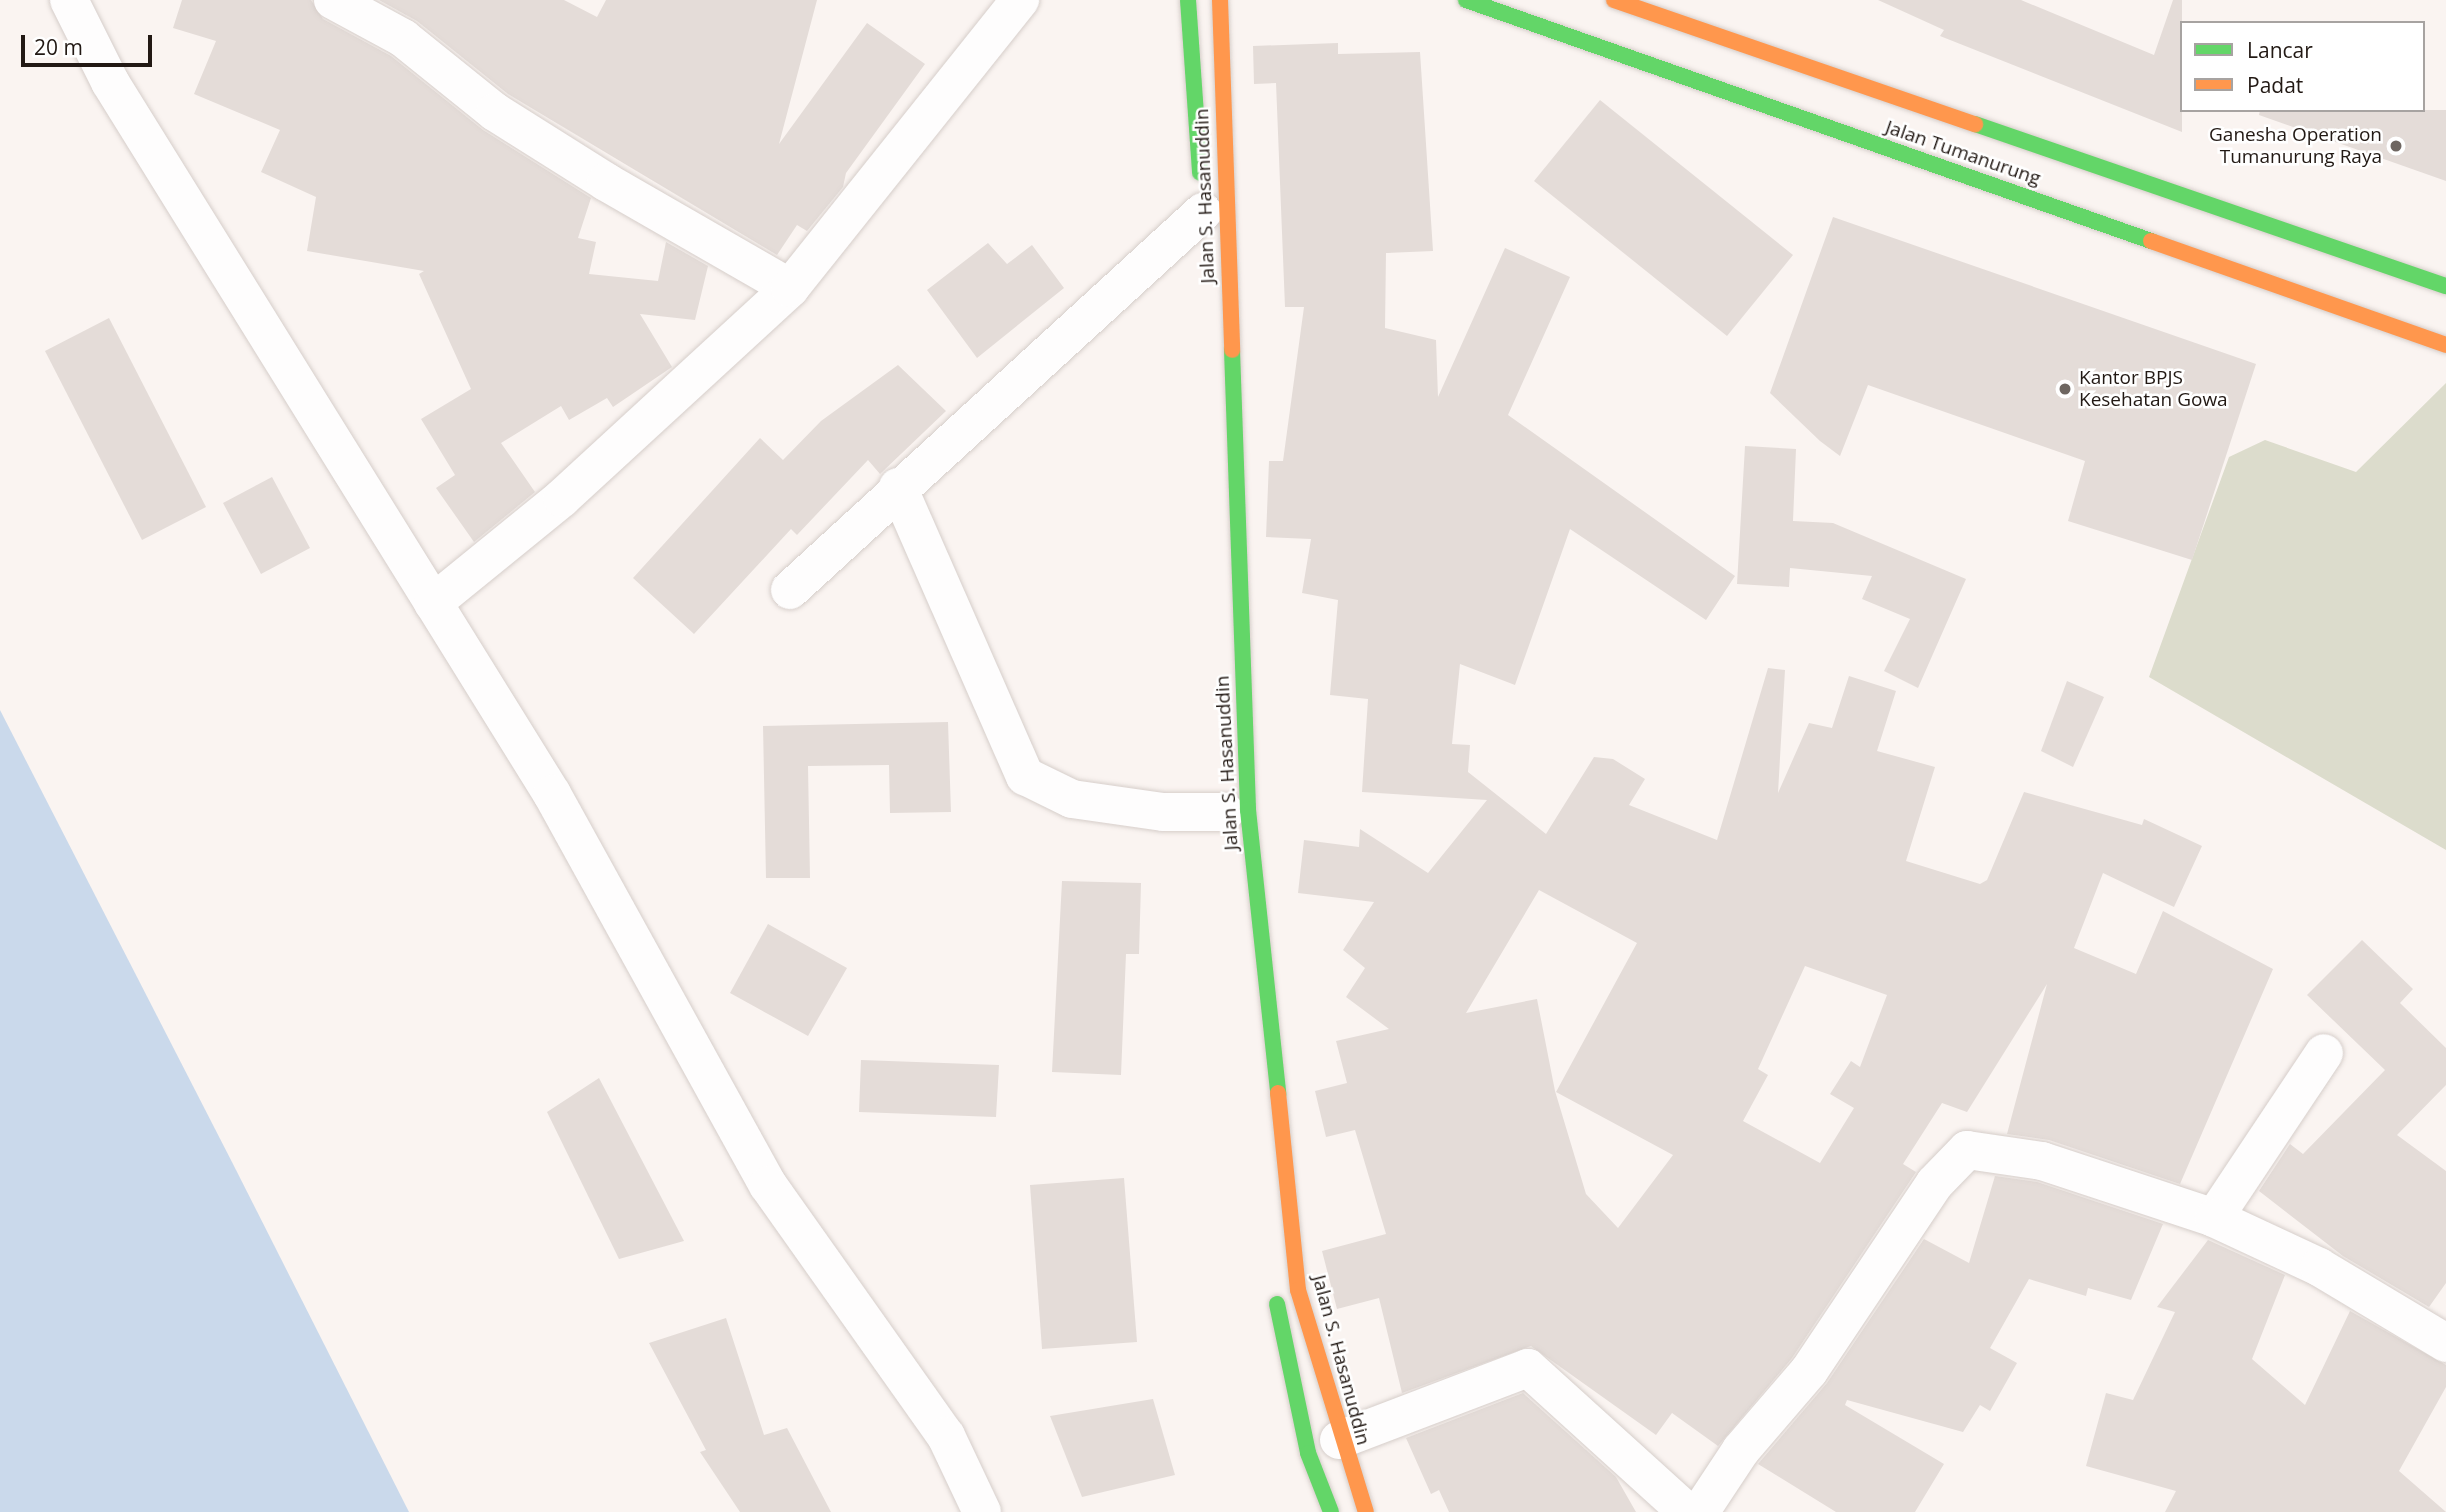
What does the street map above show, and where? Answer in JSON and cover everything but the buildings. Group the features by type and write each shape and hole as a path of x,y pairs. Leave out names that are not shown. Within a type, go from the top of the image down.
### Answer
{"main road":[{"name":"Jalan S. Hasanuddin","path":"1188,0 1203,225"},
{"name":"Jalan S. Hasanuddin","path":"1220,0 1248,810 1298,1290 1339,1440 1366,1512"},
{"name":"Jalan Tumanurung","path":"1466,0 2446,345"},
{"name":"Jalan Tumanurung","path":"1614,0 2446,286"},
{"path":"1274,1280 1308,1453 1331,1512"}],"street":[{"path":"69,0 110,82 552,794 768,1185 946,1436 982,1512"},
{"path":"333,0 403,38 495,112 561,154 790,288"},
{"path":"433,603 562,498 790,288 1020,0"},
{"path":"790,590 898,487 1203,225"},
{"path":"898,487 1025,776 1072,799 1163,812 1225,812"},
{"path":"2214,1218 2324,1053"},
{"path":"1700,1512 1741,1450 1810,1371 1959,1154 1981,1147 2042,1161 2214,1218 2319,1267 2446,1343"},
{"path":"1339,1440 1528,1368 1687,1512"}],"green space":[{"path":"2446,383 2446,850 2149,677 2229,457 2265,440 2356,472"}],"water":[{"path":"0,710 233,1164 409,1512 0,1512"}],"traffic: fast":[{"path":"1188,0 1200,173"},
{"path":"1466,0 2151,241"},
{"path":"1975,124 2446,286"},
{"path":"1232,350 1248,810 1278,1093"},
{"path":"1277,1304 1308,1453 1331,1512"}],"traffic: slow":[{"path":"1220,0 1232,350"},
{"path":"1614,0 1975,124"},
{"path":"2151,241 2446,345"},
{"path":"1278,1093 1298,1290 1366,1512"}],"place":[{"name":"Ganesha Operation Tumanurung Raya","path":"2396,146"},
{"name":"Kantor BPJS Kesehatan Gowa","path":"2065,389"}]}
